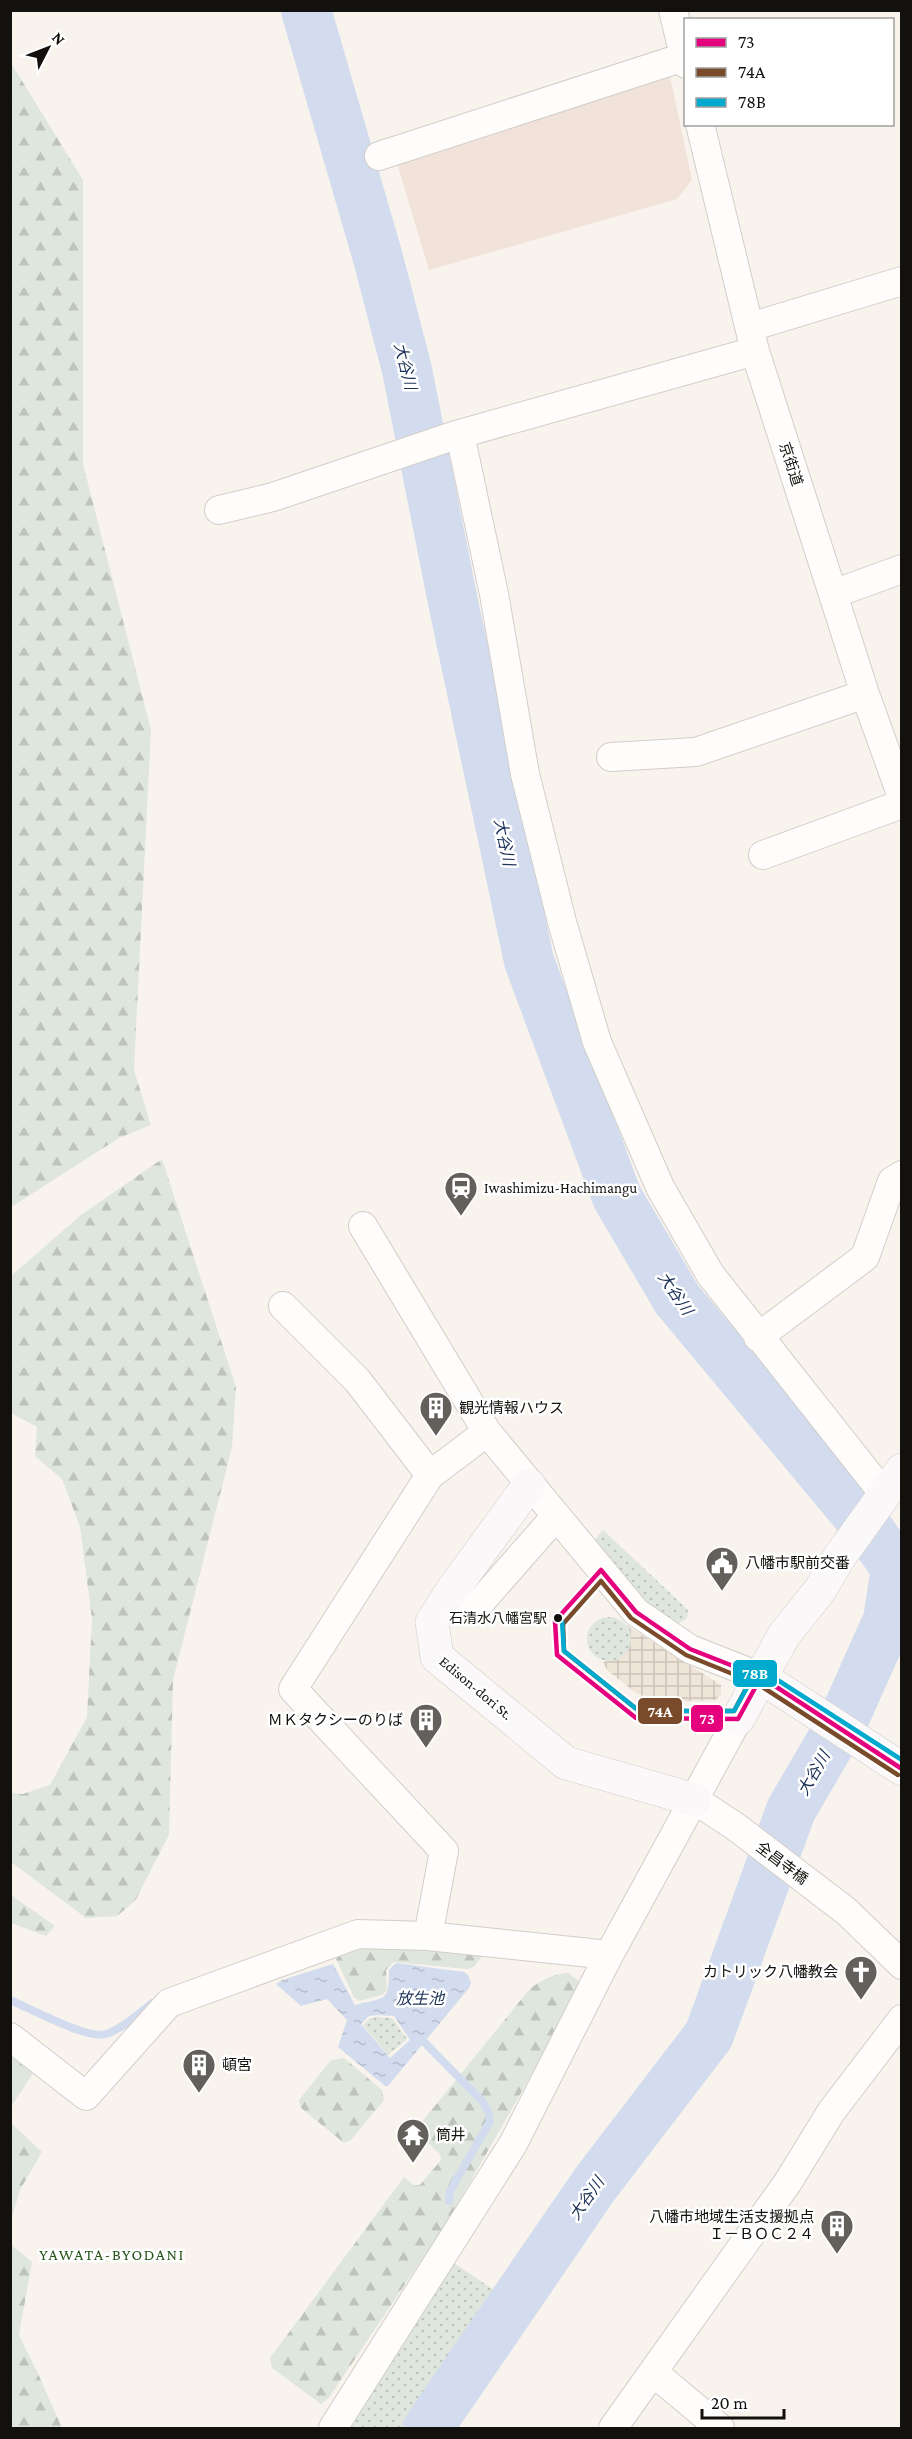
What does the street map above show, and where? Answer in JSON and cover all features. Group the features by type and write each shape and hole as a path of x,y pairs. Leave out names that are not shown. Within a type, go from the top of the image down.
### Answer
{"street":[{"path":"673,10 684,56"},
{"path":"379,156 684,60"},
{"name":"京街道","path":"700,126 752,339 865,694 902,797"},
{"path":"219,510 273,497 458,434 752,339 902,281"},
{"path":"333,2428 513,2144 609,1955 784,1635 820,1590 844,1550 887,1489 758,1337 710,1274 660,1187 597,1042 562,922 525,774 494,594 458,434"},
{"path":"833,594 902,569"},
{"path":"610,757 696,752 865,694"},
{"path":"763,855 902,804"},
{"path":"758,1337 865,1257 892,1180 902,1175"},
{"path":"363,1226 487,1432 636,1611 690,1649 761,1677 896,1765"},
{"path":"283,1306 357,1380 430,1475"},
{"path":"428,1936 444,1851 292,1689 430,1475 487,1432"},
{"name":"Edison-dori St.","path":"529,1485 451,1592 432,1622 437,1656 566,1763 695,1800"},
{"path":"451,1592 469,1606 479,1604 556,1516"},
{"name":"全昌寺橋","path":"695,1800 745,1834 846,1911 902,1965"},
{"path":"10,2037 86,2096 169,2003 358,1934 428,1936 609,1955"},
{"path":"613,2428 788,2182 831,2112 902,2019"},
{"path":"653,2372 720,2428"}],"shaded area":[{"path":"670,76 692,180 677,199 429,270 396,160"},
{"path":"626,1625 721,1685 721,1695 715,1700 675,1702 654,1701 636,1693 607,1670 603,1662 620,1659 630,1633"}],"green space":[{"path":"11,63 83,180 83,464 151,730 134,1070 151,1125 119,1138 11,1207"},
{"path":"162,1159 236,1387 232,1447 173,1680 169,1835 135,1901 117,1916 86,1918 11,1862 11,1793 23,1794 50,1785 87,1717 92,1619 80,1527 62,1479 35,1456 37,1427 11,1413 11,1276 81,1215"},
{"path":"603,1530 688,1610 687,1618 676,1625 639,1596 594,1541"},
{"path":"609,1617 625,1623 631,1639 625,1655 609,1661 593,1655 587,1639 593,1623"},
{"path":"11,1895 55,1926 46,1936 11,1923"},
{"path":"371,1948 479,1951 482,1956 474,1967 468,1969 394,1962 386,1970 387,1990 382,1995 359,2001 354,1997 336,1959 347,1951"},
{"path":"568,1973 579,1981 543,2054 451,2216 328,2399 321,2404 272,2368 270,2358 404,2177 414,2185 420,2185 441,2160 440,2154 418,2134 417,2128 528,1991 546,1979"},
{"path":"370,2018 392,2018 407,2039 388,2055 363,2025"},
{"path":"11,2051 35,2070 11,2107"},
{"path":"344,2058 382,2090 384,2100 351,2140 344,2143 301,2108 299,2100 331,2060"},
{"path":"11,2123 42,2152 20,2190 11,2220"},
{"path":"10,2244 32,2262 19,2335 62,2428 11,2428"},
{"path":"454,2263 498,2293 408,2428 344,2428"}],"water":[{"name":"放生池","path":"396,1963 464,1972 471,1983 388,2086 385,2086 338,2047 347,2020 327,1999 301,2006 276,1984 333,1964 355,2005 383,1997 388,1988 389,1970","holes":["369,2016 394,2016 410,2040 390,2058 361,2024"]}],"waterway":[{"name":"大谷川","path":"306,10 378,258 407,370 453,602 529,961 617,1197 677,1299 867,1527 896,1568 888,1620 843,1721 791,1810 709,2035 595,2184 428,2428"},
{"path":"10,2000 73,2028 97,2035 117,2029 152,2003"},
{"path":"424,2042 482,2101 488,2111 490,2121 450,2191 449,2201"}],"transit line":[{"name":"73","path":"601,1570 636,1612 690,1649 761,1677 738,1719 636,1718 557,1655 555,1621 601,1570"},
{"name":"74A","path":"601,1581 631,1618 686,1655 750,1681 734,1711 639,1711 564,1651 563,1624 601,1581"},
{"name":"78B","path":"562,1621 564,1651 639,1711 734,1711 755,1673 762,1670 902,1760"},
{"name":"73","path":"761,1677 902,1769"},
{"name":"74A","path":"764,1688 898,1775"}],"place":[{"name":"Iwashimizu-Hachimangu","path":"461,1217"},
{"name":"観光情報ハウス","path":"436,1437"},
{"name":"八幡市駅前交番","path":"722,1592"},
{"name":"石清水八幡宮駅","path":"558,1618"},
{"name":"ＭＫタクシーのりば","path":"426,1749"},
{"name":"カトリック八幡教会","path":"861,2001"},
{"name":"頓宮","path":"199,2094"},
{"name":"筒井","path":"413,2164"},
{"name":"八幡市地域生活支援拠点 Ｉ－ＢＯＣ２４","path":"837,2255"}],"district":[{"name":"YAWATA-BYODANI","path":"112,2254"}]}
